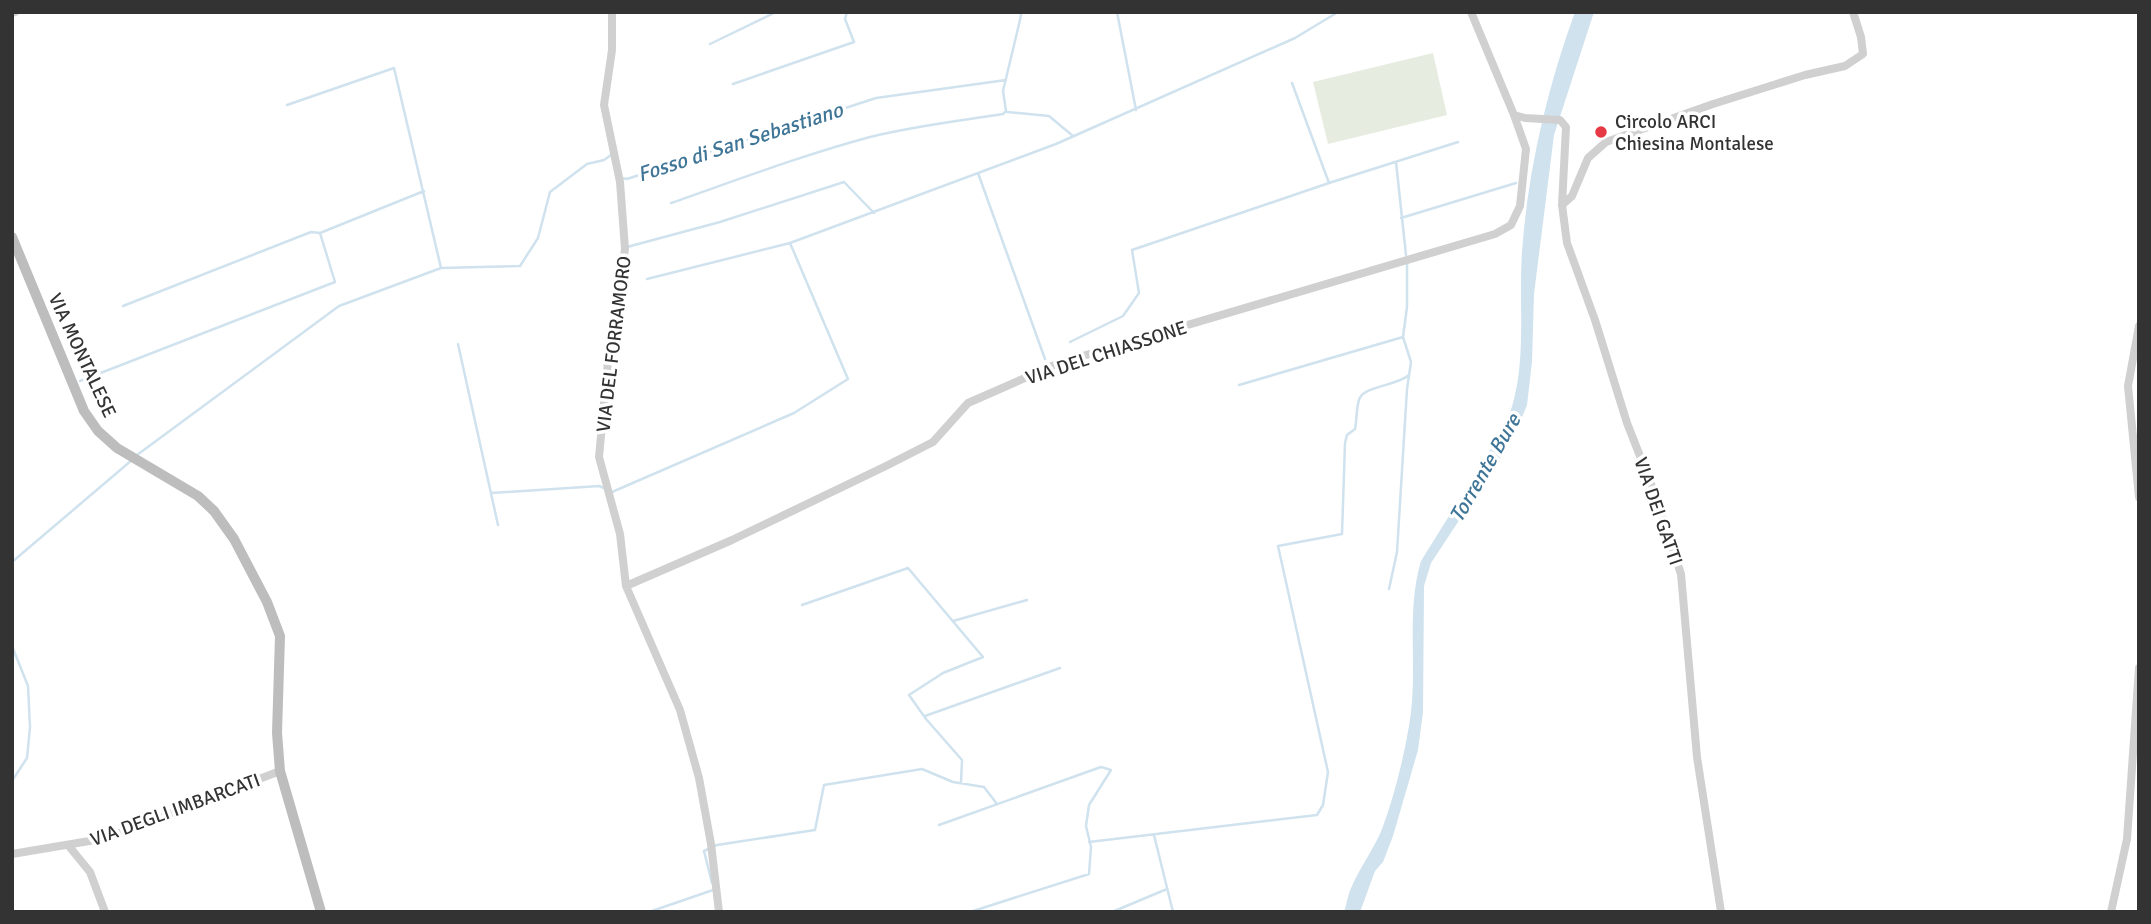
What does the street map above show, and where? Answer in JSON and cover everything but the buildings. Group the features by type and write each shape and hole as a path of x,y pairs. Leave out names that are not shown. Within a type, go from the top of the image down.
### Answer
{"main road":[{"name":"VIA MONTALESE","path":"12,237 85,411 98,432 117,448 198,496 214,511 234,539 267,602 280,636 276,733 280,771 321,912"}],"street":[{"name":"VIA DEL FORRAMORO","path":"612,12 612,50 604,105 620,182 625,249 609,350 599,457 620,534 626,586 680,710 699,778 711,844 719,912"},
{"name":"VIA DEL CHIASSONE","path":"626,586 732,540 933,442 968,403 1046,368 1495,234 1511,225 1520,206 1526,149 1471,12"},
{"path":"1562,205 1572,196 1588,158 1606,142 1713,104 1805,75 1845,66 1863,54 1853,12"},
{"name":"VIA DEI GATTI","path":"1514,115 1560,120 1566,127 1562,205 1567,243 1681,574 1697,757 1721,912"},
{"path":"2139,326 2130,373 2128,404 2139,496"},
{"path":"2111,912 2127,839 2139,667"},
{"name":"VIA DEGLI IMBARCATI","path":"12,854 107,838 280,771"},
{"name":"VIA DEGLI IMBARCATI","path":"68,845 90,872 106,912"}],"shaded area":[{"path":"1433,53 1447,115 1328,144 1313,82"}],"water":[{"name":"Torrente Bure","path":"1575,12 1594,12 1554,135 1534,294 1532,362 1527,405 1514,437 1431,563 1424,586 1423,712 1418,750 1383,862 1375,871 1360,912 1344,912 1349,892 1382,829 1404,752 1412,705 1414,602 1421,561 1505,426 1512,405 1520,362 1522,252 1529,190 1540,130"}],"waterway":[{"path":"710,44 776,12"},
{"path":"733,84 854,42 845,19 847,12"},
{"path":"1006,111 1003,91 1020,20 1021,14 1018,12"},
{"path":"1117,12 1136,110"},
{"path":"647,279 790,243 1056,144 1295,38 1338,12"},
{"path":"287,105 394,68 441,268"},
{"name":"Fosso di San Sebastiano","path":"622,178 627,179 876,98 1006,80"},
{"path":"1292,83 1329,183"},
{"path":"671,203 870,137 1003,114 1006,111"},
{"name":"Fosso di San Sebastiano","path":"1007,112 1049,116 1073,136"},
{"path":"1070,342 1123,316 1139,293 1132,250 1458,142"},
{"path":"137,455 339,306 441,268 520,266 538,238 550,192 587,164 604,160 611,155"},
{"path":"1396,162 1406,255"},
{"path":"978,173 1045,359"},
{"path":"627,247 720,222 844,182 874,213"},
{"path":"1401,218 1516,183"},
{"path":"123,306 311,232 320,233 424,191"},
{"path":"80,381 335,282 320,233"},
{"path":"612,492 794,413 848,379 790,243"},
{"path":"1389,589 1397,552 1411,362 1403,337 1407,307 1407,262"},
{"path":"1239,385 1403,337"},
{"path":"458,344 498,525"},
{"path":"1089,842 1317,815 1323,805 1328,772 1278,546 1342,534 1345,443 1347,435 1355,429 1359,400 1366,392 1409,375"},
{"path":"12,562 132,460"},
{"path":"491,493 599,486 606,489"},
{"path":"802,605 908,568 983,657 943,673 909,695 962,760 961,783"},
{"path":"953,621 1027,600"},
{"path":"12,646 28,686 30,727 27,758 12,781"},
{"path":"925,716 1060,668"},
{"path":"939,825 1101,767 1111,770 1089,805 1086,826 1091,847 1089,874 970,912"},
{"path":"712,883 704,851 717,845 815,830 824,785 922,769 953,782 984,787 997,804"},
{"path":"1154,835 1173,912"},
{"path":"1112,912 1167,889"},
{"path":"649,912 713,890"}],"place":[{"name":"Circolo ARCI Chiesina Montalese","path":"1601,132"}]}
